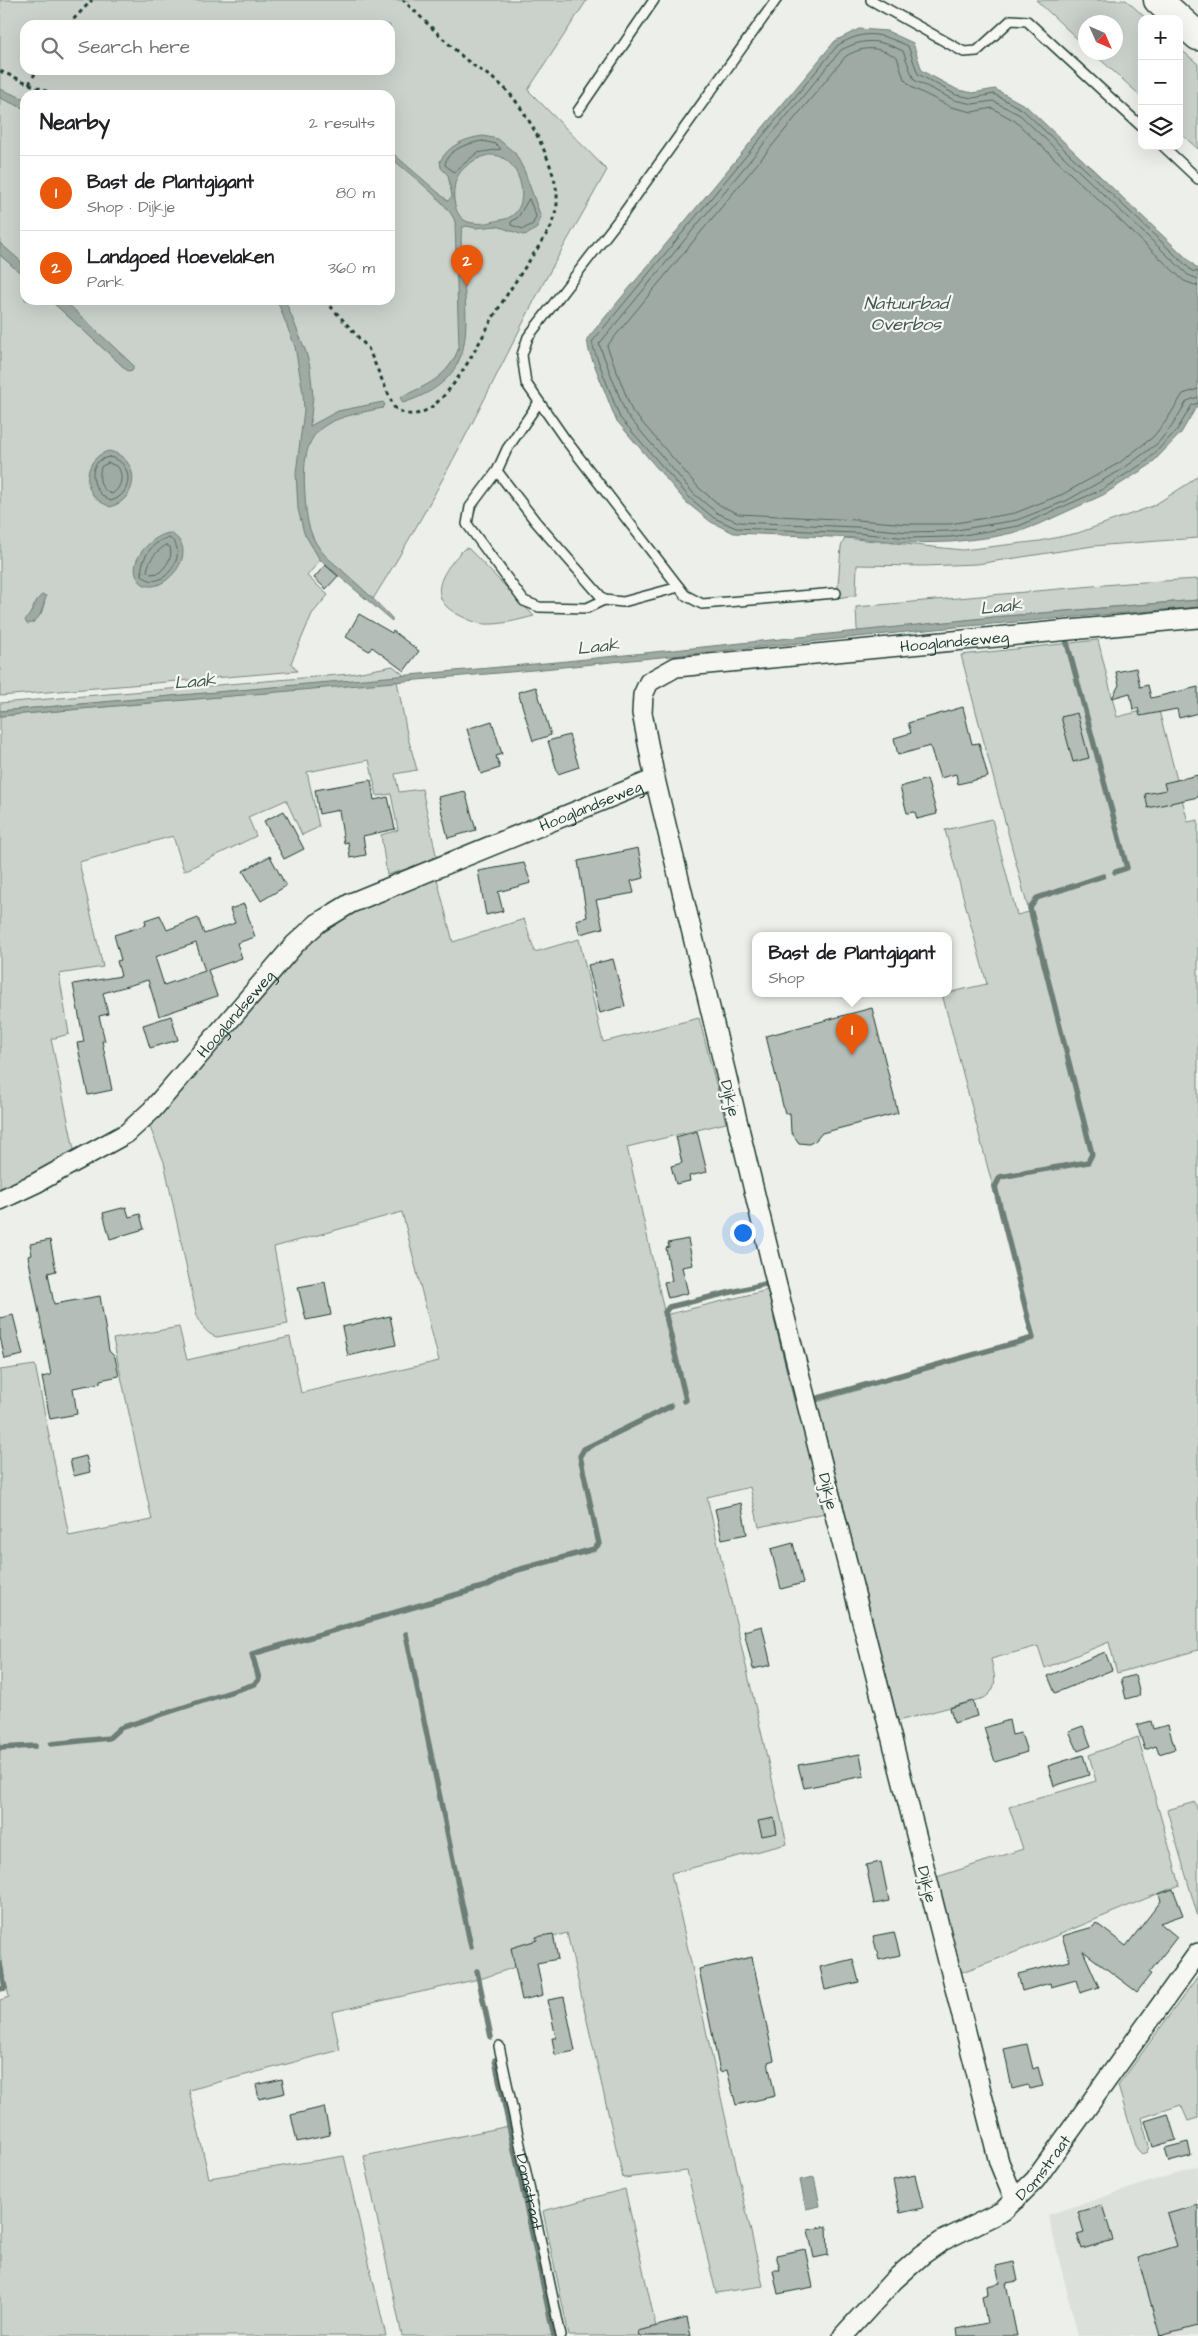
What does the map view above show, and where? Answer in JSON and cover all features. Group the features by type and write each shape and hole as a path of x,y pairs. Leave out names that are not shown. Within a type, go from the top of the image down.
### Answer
{"highway":[{"path":"1158,0 1175,15"},
{"path":"1183,23 1198,36"}],"street":[{"name":"Hooglandseweg","path":"0,1200 54,1174 127,1133 152,1110 295,944 318,923 385,888 654,779 642,713 643,695 650,682 676,667 1198,618"},
{"name":"Dijkje","path":"654,779 776,1282 994,2143 1004,2176 1016,2199"},
{"name":"Domstraat","path":"843,2336 893,2281 922,2255 942,2241 1003,2211 1035,2180 1198,1953"}],"lane":[{"path":"578,110 654,0"},
{"path":"776,0 623,214 528,337 522,355 526,383 685,596 702,604 836,592"},
{"path":"871,0 882,8 964,52 978,51 1011,20 1027,21 1138,123"},
{"path":"1167,150 1198,179"},
{"path":"540,402 507,449 497,471 470,507 467,524 524,601 539,607 587,608 604,600 623,602 679,587"},
{"path":"497,471 536,522 604,600"},
{"name":"Domstraat","path":"499,2046 561,2336"}],"path":[{"path":"73,20 92,0"},
{"path":"329,305 368,348 394,407 400,412 408,414 426,409 444,396 459,378 488,325 551,226 557,204 555,186 543,149 526,113 502,86 466,60 403,0"},
{"path":"0,71 43,90"},
{"path":"29,84 34,75"}],"shaded area":[{"path":"0,0 587,0 528,90 607,170 545,281 471,426 414,531 373,599 318,556 320,560 307,576 328,595 312,614 291,663 297,671 0,696 0,255 20,273 20,305 55,305 128,371 61,305 395,305 395,90 20,90 20,267 0,249","holes":["42,595 46,596 41,614 26,619"]},
{"path":"1036,0 1126,0 1143,15 1138,15 1138,93 1101,60 1123,60 1123,15 1078,15 1078,39"},
{"path":"1183,51 1198,64 1198,149 1183,136"},
{"path":"1198,475 1198,538 1093,546 977,564 923,566 857,565 856,595 837,598 841,547 845,538 963,550 1040,541 1078,533 1153,506"},
{"path":"465,548 469,549 534,616 516,621 484,624 459,615 448,608 442,600 441,583 450,565"},
{"path":"1198,579 1198,600 994,617 859,632 857,629 856,607 1127,583"},
{"path":"1098,640 1117,717 1158,707 1188,822 1198,820 1198,1650 1117,1673 1109,1642 1045,1668 1038,1646 991,1659 995,1681 992,1690 984,1698 898,1721 817,1402 1033,1339 943,997 952,997 952,992 987,984 945,830 992,819 1017,915 1029,912 961,655"},
{"path":"393,666 405,676 0,711 0,703 350,674"},
{"path":"397,681 407,734 417,770 395,774 399,792 422,789 437,859 387,875 381,835 398,830 391,794 377,796 369,760 307,772 319,827 302,835 286,800 248,817 256,836 184,871 173,836 79,862 103,967 59,974 69,1034 51,1039 75,1154 0,1192 0,716"},
{"path":"436,875 453,942 524,919 535,952 579,939 603,1042 699,1018 726,1123 627,1147 665,1315 768,1290 825,1513 759,1527 750,1487 707,1497 787,1844 671,1873 763,2286 716,2293 687,2171 623,2178 567,1933 515,1948 518,1966 483,1978 332,2012 340,2050 189,2090 209,2178 344,2156 386,2336 0,2336 0,2000 9,1997 0,1956 0,1370 35,1365 69,1536 152,1520 113,1339 179,1327 187,1360 290,1337 301,1393 439,1361 402,1212 274,1247 288,1324 217,1337 207,1332 197,1316 164,1162 149,1125 299,952 320,931 349,913"},
{"path":"1138,1737 1180,1885 959,1973 937,1877 1023,1849 1009,1807 1096,1781 1089,1755"},
{"path":"1195,1802 1198,1812 1198,1917 1167,1810"},
{"path":"1198,1976 1198,2118 1188,2121 1181,2105 1141,2118 1149,2146 1147,2152 1142,2154 1137,2149 1118,2086"},
{"path":"509,2126 554,2336 402,2336 364,2156"},
{"path":"1198,2166 1198,2336 1078,2336 1048,2215"},
{"path":"625,2189 658,2336 569,2336 543,2211"}],"water":[{"name":"Natuurbad Overbos","path":"859,29 887,31 913,43 922,71 958,90 973,93 995,89 1026,106 1198,269 1198,404 1181,433 1150,465 1103,495 1021,531 993,537 951,542 908,543 856,538 734,533 711,522 686,502 616,420 589,351 587,339 835,41"},
{"path":"0,89 20,97 20,107 0,98"},
{"path":"483,136 498,139 515,153 524,170 541,217 537,228 523,235 497,226 476,228 466,226 462,228 461,245 466,309 466,330 463,348 457,365 445,380 428,393 403,403 400,397 419,389 443,373 455,357 459,347 455,222 452,215 437,197 395,161 395,155 448,201 452,196 448,175 441,168 440,161 448,151 464,141","holes":["488,155 497,156 509,162 518,176 522,193 518,209 507,218 485,223 468,222 458,214 454,200 456,179 468,164"]},
{"path":"0,243 20,261 20,273 0,255"},
{"path":"55,305 69,305 133,365 133,370 128,371"},
{"path":"279,305 287,305 310,367 313,396 310,426 338,411 383,402 385,405 383,408 344,417 319,430 311,440 306,454 304,472 308,524 316,543 325,555 392,618 392,621 320,560 304,533 298,509 296,473 304,410 295,347"},
{"path":"109,451 119,455 127,462 133,479 127,496 120,503 110,507 93,495 89,488 88,480 88,473 95,459"},
{"path":"170,533 180,542 183,552 180,563 173,574 164,582 154,586 144,585 137,577 135,570 139,555 157,538"},
{"path":"42,595 46,596 38,618 27,624 25,620"},
{"path":"1198,600 1198,607 956,627 533,670 0,716 0,711 557,662 994,617"},
{"path":"814,2177 820,2206 806,2209 800,2180"}],"building":[{"path":"325,565 338,576 326,589 314,578"},
{"path":"359,614 392,633 393,631 419,651 404,671 372,647 369,651 346,637"},
{"path":"1136,668 1140,687 1148,685 1151,698 1198,687 1198,713 1179,718 1177,709 1140,716 1138,708 1133,709 1130,693 1112,698 1119,685 1116,672"},
{"path":"536,687 551,735 533,741 518,692"},
{"path":"963,707 972,744 979,743 988,777 958,784 956,774 940,778 930,746 898,755 894,738 911,733 908,723"},
{"path":"1077,713 1089,758 1073,762 1061,717"},
{"path":"492,721 502,754 496,756 500,768 481,774 467,729"},
{"path":"569,735 579,767 558,774 548,741"},
{"path":"1198,775 1198,797 1148,808 1145,794 1166,790 1164,783"},
{"path":"927,779 937,814 917,819 915,812 907,813 900,787"},
{"path":"371,780 374,800 388,797 395,829 363,836 366,855 350,858 348,842 344,843 339,810 319,814 315,790"},
{"path":"465,791 476,830 448,838 438,797"},
{"path":"284,811 304,849 284,859 264,821"},
{"path":"638,848 644,878 631,881 634,893 596,900 603,928 580,934 576,920 587,917 578,861"},
{"path":"270,856 286,886 261,901 243,871"},
{"path":"524,863 531,883 498,892 503,911 486,915 478,871"},
{"path":"244,904 255,937 237,943 242,958 208,970 217,996 159,1016 148,980 103,993 108,1014 99,1016 105,1041 102,1041 112,1090 88,1095 77,1043 84,1042 73,984 121,976 117,961 121,960 114,935 146,925 145,920 160,915 167,930 198,918 204,934 235,923 230,909","holes":["196,943 205,971 164,985 155,957"]},
{"path":"613,959 625,1006 600,1013 588,965"},
{"path":"872,1008 898,1113 822,1133 809,1144 799,1143 791,1132 790,1113 785,1114 766,1036"},
{"path":"171,1016 178,1040 150,1048 143,1025"},
{"path":"697,1131 707,1172 689,1176 690,1181 676,1184 671,1166 682,1163 676,1137"},
{"path":"126,1207 129,1217 140,1214 144,1229 110,1239 103,1213"},
{"path":"688,1239 693,1265 682,1267 688,1293 668,1298 664,1282 672,1281 666,1248 669,1247 668,1243"},
{"path":"50,1240 56,1271 48,1273 54,1304 100,1296 109,1351 115,1357 119,1376 100,1380 100,1383 73,1388 77,1414 50,1419 42,1377 51,1375 28,1256 32,1255 30,1244"},
{"path":"325,1282 331,1315 306,1320 298,1287"},
{"path":"13,1315 23,1355 5,1359 0,1337 0,1318"},
{"path":"390,1316 396,1345 348,1356 342,1327"},
{"path":"86,1456 90,1472 74,1476 70,1460"},
{"path":"741,1503 747,1534 722,1539 715,1509"},
{"path":"793,1543 803,1583 781,1589 771,1549"},
{"path":"762,1626 771,1665 753,1669 744,1631"},
{"path":"1105,1652 1112,1670 1055,1693 1048,1676"},
{"path":"1135,1675 1140,1695 1126,1699 1121,1679"},
{"path":"973,1701 977,1716 954,1723 950,1708"},
{"path":"1009,1720 1012,1735 1021,1733 1027,1752 995,1762 984,1728"},
{"path":"1151,1721 1153,1729 1168,1725 1175,1749 1159,1754 1156,1746 1145,1750 1137,1725"},
{"path":"1083,1726 1091,1746 1078,1751 1069,1731"},
{"path":"860,1754 864,1776 804,1788 798,1765"},
{"path":"1083,1755 1089,1775 1054,1786 1048,1766"},
{"path":"774,1818 777,1833 762,1836 758,1821"},
{"path":"881,1862 889,1901 874,1904 866,1865"},
{"path":"1173,1889 1183,1915 1160,1923 1177,1937 1137,1992 1083,1951 1099,1987 1080,1993 1076,1980 1051,1987 1050,1983 1022,1991 1018,1974 1070,1961 1062,1936 1093,1927 1096,1923 1126,1946 1161,1901 1159,1894"},
{"path":"894,1932 900,1955 879,1960 873,1936"},
{"path":"553,1934 558,1959 537,1963 543,1995 522,2000 511,1948 537,1940 536,1937"},
{"path":"752,1957 774,2060 768,2062 775,2096 736,2105 727,2070 720,2072 699,1969"},
{"path":"853,1959 859,1982 825,1990 820,1967"},
{"path":"564,1997 575,2051 555,2055 552,2038 556,2038 548,2000"},
{"path":"1027,2044 1033,2069 1038,2067 1043,2086 1029,2089 1028,2085 1012,2089 1004,2049"},
{"path":"282,2079 285,2093 259,2099 256,2085"},
{"path":"324,2107 330,2135 297,2142 291,2115"},
{"path":"1168,2114 1176,2140 1153,2147 1145,2121"},
{"path":"1188,2142 1191,2156 1169,2162 1165,2148"},
{"path":"915,2175 923,2208 900,2213 893,2180"},
{"path":"1102,2205 1113,2240 1082,2249 1077,2234 1084,2232 1078,2212"},
{"path":"1198,2205 1198,2326 1160,2336 1138,2258 1177,2246 1167,2214"},
{"path":"827,2226 828,2255 814,2258 808,2230"},
{"path":"805,2249 813,2287 778,2294 773,2270 780,2270 776,2255"},
{"path":"1014,2262 1018,2281 1006,2283 1017,2336 958,2336 957,2329 987,2323 982,2297 988,2295 987,2286 1000,2283 996,2266"},
{"path":"687,2318 691,2336 639,2336 638,2331"}],"waterway":[{"path":"1066,639 1127,868 1115,872"},
{"path":"815,1399 1033,1338 995,1187 1000,1177 1088,1162 1092,1154 1030,908 1037,898 1103,876"},
{"path":"684,1401 686,1400 665,1312 669,1307 765,1284 770,1292"},
{"path":"776,1318 797,1403 799,1403"},
{"path":"51,1744 109,1738 120,1728 255,1684 259,1679 252,1654 486,1586 514,1571 594,1549 599,1544 580,1456 584,1449 671,1406"},
{"path":"406,1634 471,1947"},
{"path":"0,1748 35,1746"},
{"path":"0,1964 5,1988 0,1989"},
{"path":"477,1971 491,2037"},
{"path":"495,2060 554,2336"}],"place":[{"name":"Landgoed Hoevelaken","path":"467,286"},
{"name":"Bast de Plantgigant","path":"852,1055"}],"water label":[{"name":"Laak","path":"1001,606"},
{"name":"Laak","path":"598,646"},
{"name":"Laak","path":"195,681"}]}
